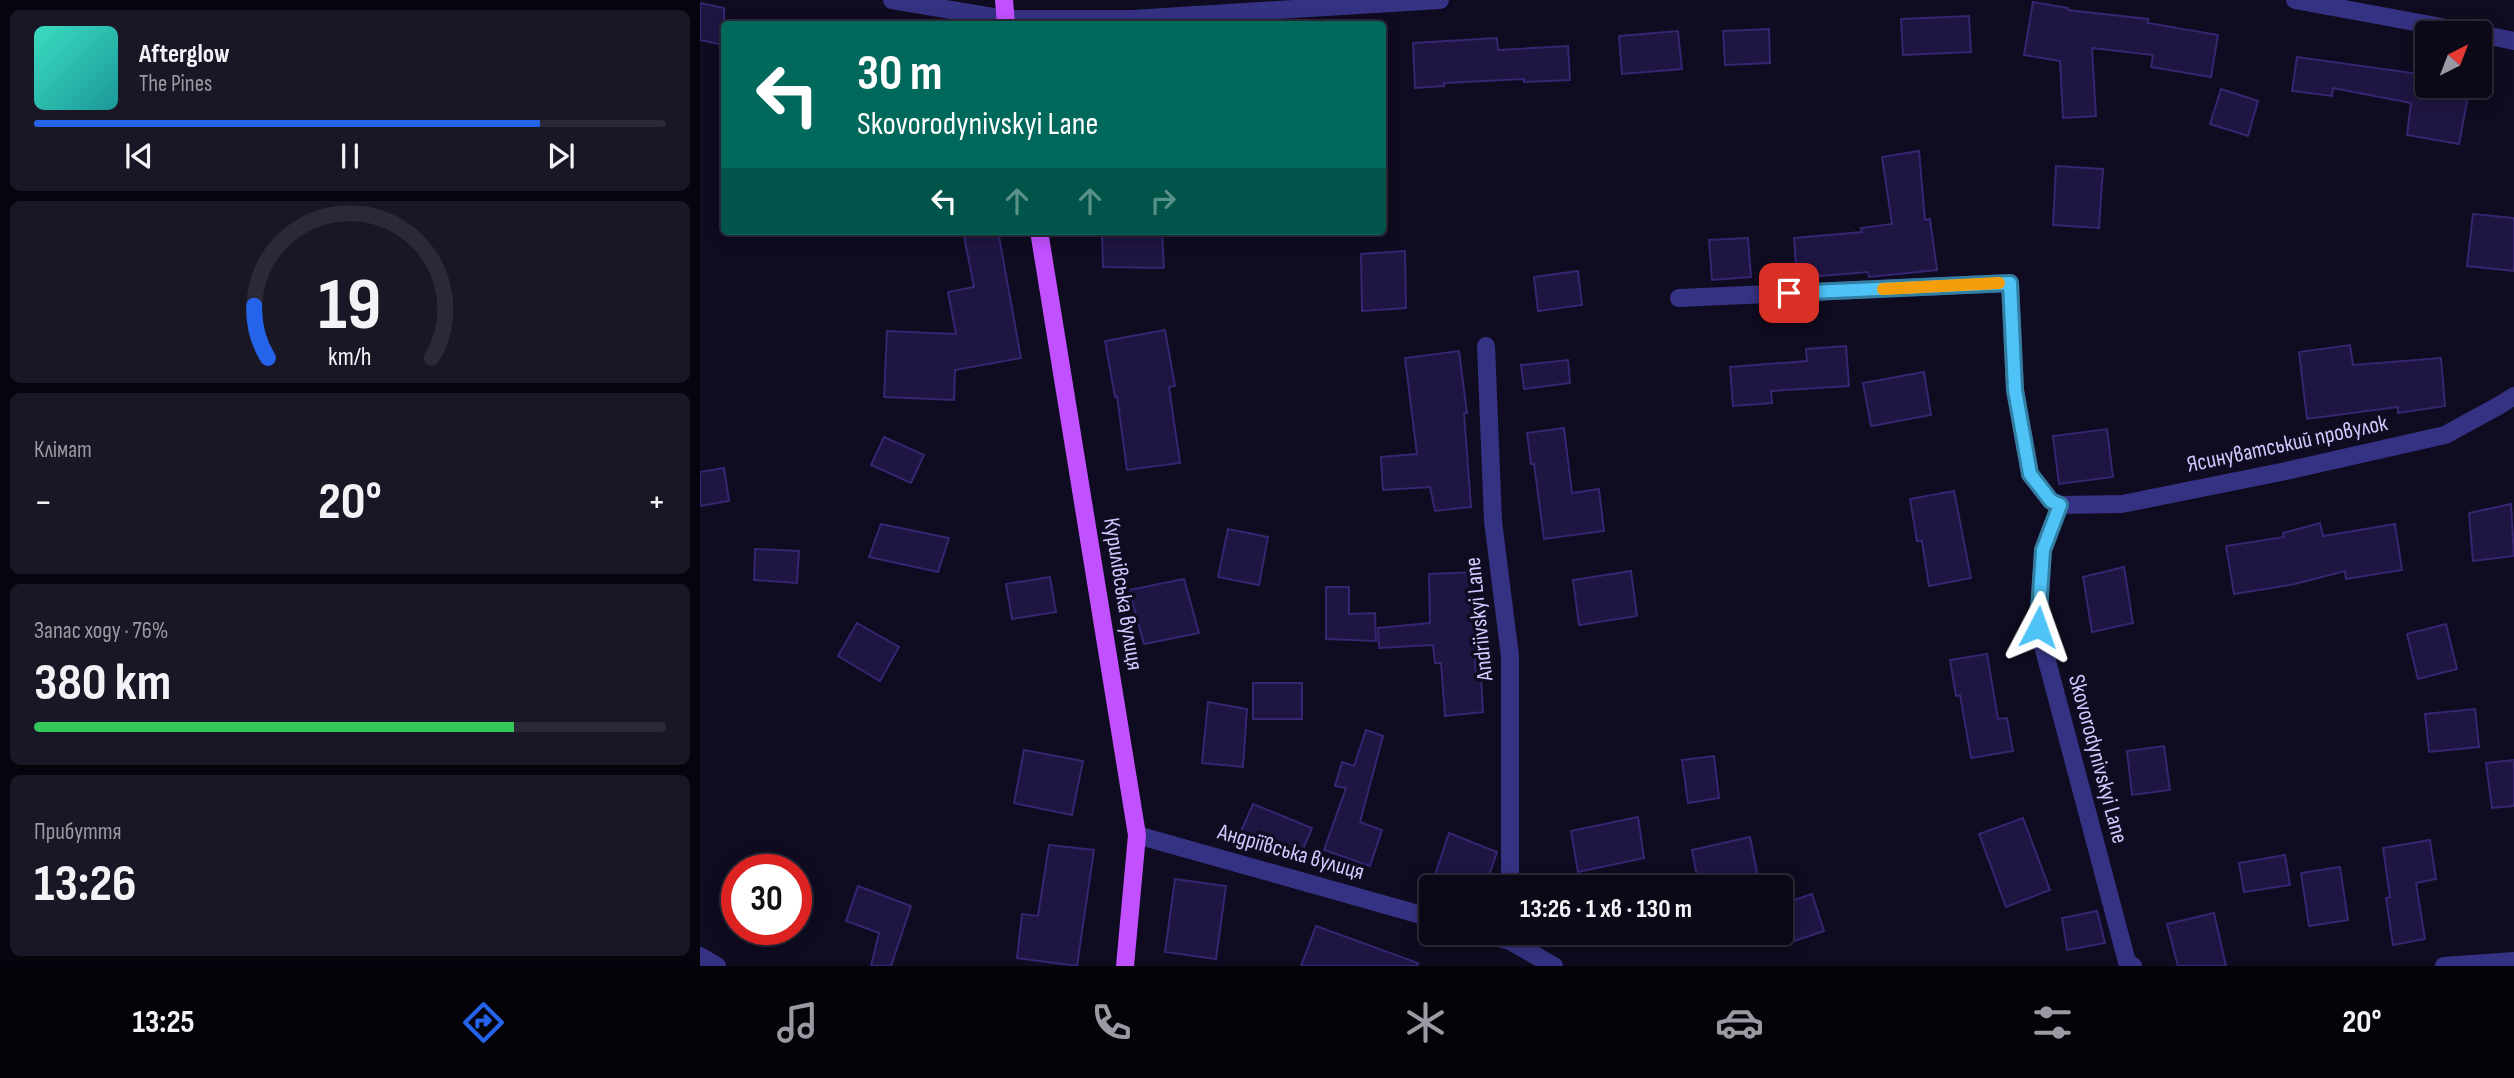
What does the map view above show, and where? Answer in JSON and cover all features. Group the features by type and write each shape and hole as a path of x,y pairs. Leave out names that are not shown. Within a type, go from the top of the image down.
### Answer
{"main road":[{"path":"1004,0 1005,21"},
{"name":"Курилівська вулиця","path":"1040,235 1137,835 1125,966"}],"street":[{"path":"892,0 1000,21"},
{"path":"1047,21 1132,19 1440,0"},
{"path":"2295,0 2341,5 2417,21"},
{"path":"2492,36 2514,41"},
{"path":"1679,298 2010,283 2015,390 2030,474 2051,501 2060,505"},
{"name":"Andriivskyi Lane","path":"1486,346 1493,521 1510,656 1510,875"},
{"name":"Ясинуватський провулок","path":"2060,505 2122,504 2445,435 2514,396"},
{"name":"Skovorodynivskyi Lane","path":"2060,505 2043,550 2038,627 2127,962 2133,966"},
{"name":"Андріївська вулиця","path":"1137,835 1419,914"},
{"path":"1522,945 1554,966"},
{"path":"700,956 717,966"},
{"path":"2444,966 2514,961"}],"building":[{"path":"2033,2 2068,10 2148,19 2148,23 2218,35 2211,77 2151,67 2153,55 2092,48 2096,116 2063,118 2060,61 2024,55"},
{"path":"700,3 724,8 721,44 700,40"},
{"path":"1969,16 1971,52 1903,55 1901,19"},
{"path":"1769,29 1770,63 1725,65 1723,31"},
{"path":"1678,31 1682,69 1622,74 1619,36"},
{"path":"1497,38 1498,50 1568,46 1570,80 1444,83 1444,86 1415,88 1413,43"},
{"path":"2297,57 2415,73 2415,98 2468,98 2459,144 2407,135 2411,103 2333,88 2332,96 2292,91"},
{"path":"2221,89 2258,101 2248,136 2210,124"},
{"path":"1919,151 1925,220 1930,219 1937,270 1869,277 1868,272 1797,278 1794,238 1862,232 1861,228 1892,224 1882,157"},
{"path":"2056,166 2103,169 2099,228 2053,225"},
{"path":"2473,214 2514,218 2514,271 2467,266"},
{"path":"964,235 999,235 1021,358 955,370 954,400 884,397 887,331 956,334 948,292 974,287"},
{"path":"1102,235 1162,235 1164,268 1103,267"},
{"path":"1748,238 1751,277 1712,280 1709,240"},
{"path":"1405,251 1406,308 1362,311 1361,254"},
{"path":"1578,271 1582,305 1538,311 1534,277"},
{"path":"1165,330 1175,386 1169,387 1180,463 1127,470 1117,396 1115,397 1105,341"},
{"path":"2350,345 2353,365 2441,358 2445,406 2398,413 2398,407 2307,419 2299,352"},
{"path":"1846,346 1849,386 1771,391 1772,403 1733,406 1730,367 1807,361 1806,349"},
{"path":"1459,351 1467,413 1464,413 1471,507 1435,511 1430,487 1383,490 1381,457 1417,454 1405,358"},
{"path":"1568,360 1570,383 1524,389 1521,365"},
{"path":"1924,372 1931,415 1871,426 1863,383"},
{"path":"1564,428 1572,493 1599,489 1604,531 1544,539 1527,433"},
{"path":"2107,429 2113,477 2059,484 2053,436"},
{"path":"884,437 924,455 911,483 871,465"},
{"path":"724,468 729,501 700,506 700,472"},
{"path":"1954,491 1971,578 1929,586 1922,541 1917,541 1910,499"},
{"path":"2511,504 2514,556 2473,561 2469,513"},
{"path":"2320,523 2323,536 2395,524 2402,570 2346,579 2345,571 2295,584 2234,594 2226,546 2284,537 2283,533"},
{"path":"881,524 949,538 938,572 869,557"},
{"path":"1228,529 1268,537 1259,585 1218,577"},
{"path":"755,549 799,551 797,583 754,580"},
{"path":"2124,567 2133,623 2092,632 2083,577"},
{"path":"1631,571 1637,616 1579,625 1573,580"},
{"path":"1478,572 1477,611 1473,611 1476,678 1481,678 1483,712 1445,716 1441,663 1435,663 1433,645 1379,648 1378,628 1430,623 1429,574"},
{"path":"1050,577 1056,612 1012,619 1006,584"},
{"path":"1184,579 1199,633 1144,644 1129,590"},
{"path":"1326,587 1349,587 1349,614 1375,613 1376,641 1326,639"},
{"path":"857,623 899,647 880,681 838,656"},
{"path":"2446,624 2457,669 2418,679 2407,634"},
{"path":"1987,654 1998,719 2007,718 2013,751 1971,758 1960,695 1956,696 1950,660"},
{"path":"1253,683 1302,683 1302,719 1253,719"},
{"path":"1208,702 1247,709 1243,767 1202,763"},
{"path":"2475,709 2479,747 2429,752 2425,714"},
{"path":"1366,730 1383,736 1360,822 1382,830 1370,866 1324,850 1346,788 1335,786 1342,762 1354,766"},
{"path":"2164,746 2170,790 2132,795 2127,751"},
{"path":"1024,750 1083,761 1072,815 1014,803"},
{"path":"1714,756 1719,798 1688,803 1682,760"},
{"path":"2514,760 2514,806 2492,808 2486,763"},
{"path":"1253,804 1312,828 1298,861 1239,836"},
{"path":"1638,817 1644,858 1578,872 1571,831"},
{"path":"2023,818 2050,890 2006,907 1979,834"},
{"path":"1449,833 1497,852 1489,875 1435,875"},
{"path":"1750,837 1758,875 1697,875 1692,850"},
{"path":"2430,840 2436,879 2416,883 2425,939 2393,945 2386,898 2390,897 2383,848"},
{"path":"1049,845 1094,850 1077,966 1017,958 1022,914 1038,916"},
{"path":"2285,855 2290,885 2244,892 2239,863"},
{"path":"2340,867 2348,920 2309,926 2301,873"},
{"path":"1175,879 1226,886 1216,959 1165,952"},
{"path":"858,886 911,906 891,966 871,966 879,933 846,921"},
{"path":"1812,894 1824,931 1793,941 1793,900"},
{"path":"2097,911 2105,943 2067,950 2062,918"},
{"path":"2214,913 2226,966 2178,966 2167,924"},
{"path":"1316,926 1418,963 1417,966 1301,966"}],"slow traffic":[{"path":"1883,289 1999,283"}],"route":[{"path":"1789,293 2010,283 2015,390 2030,474 2051,501 2060,505 2043,550 2038,627"}]}
